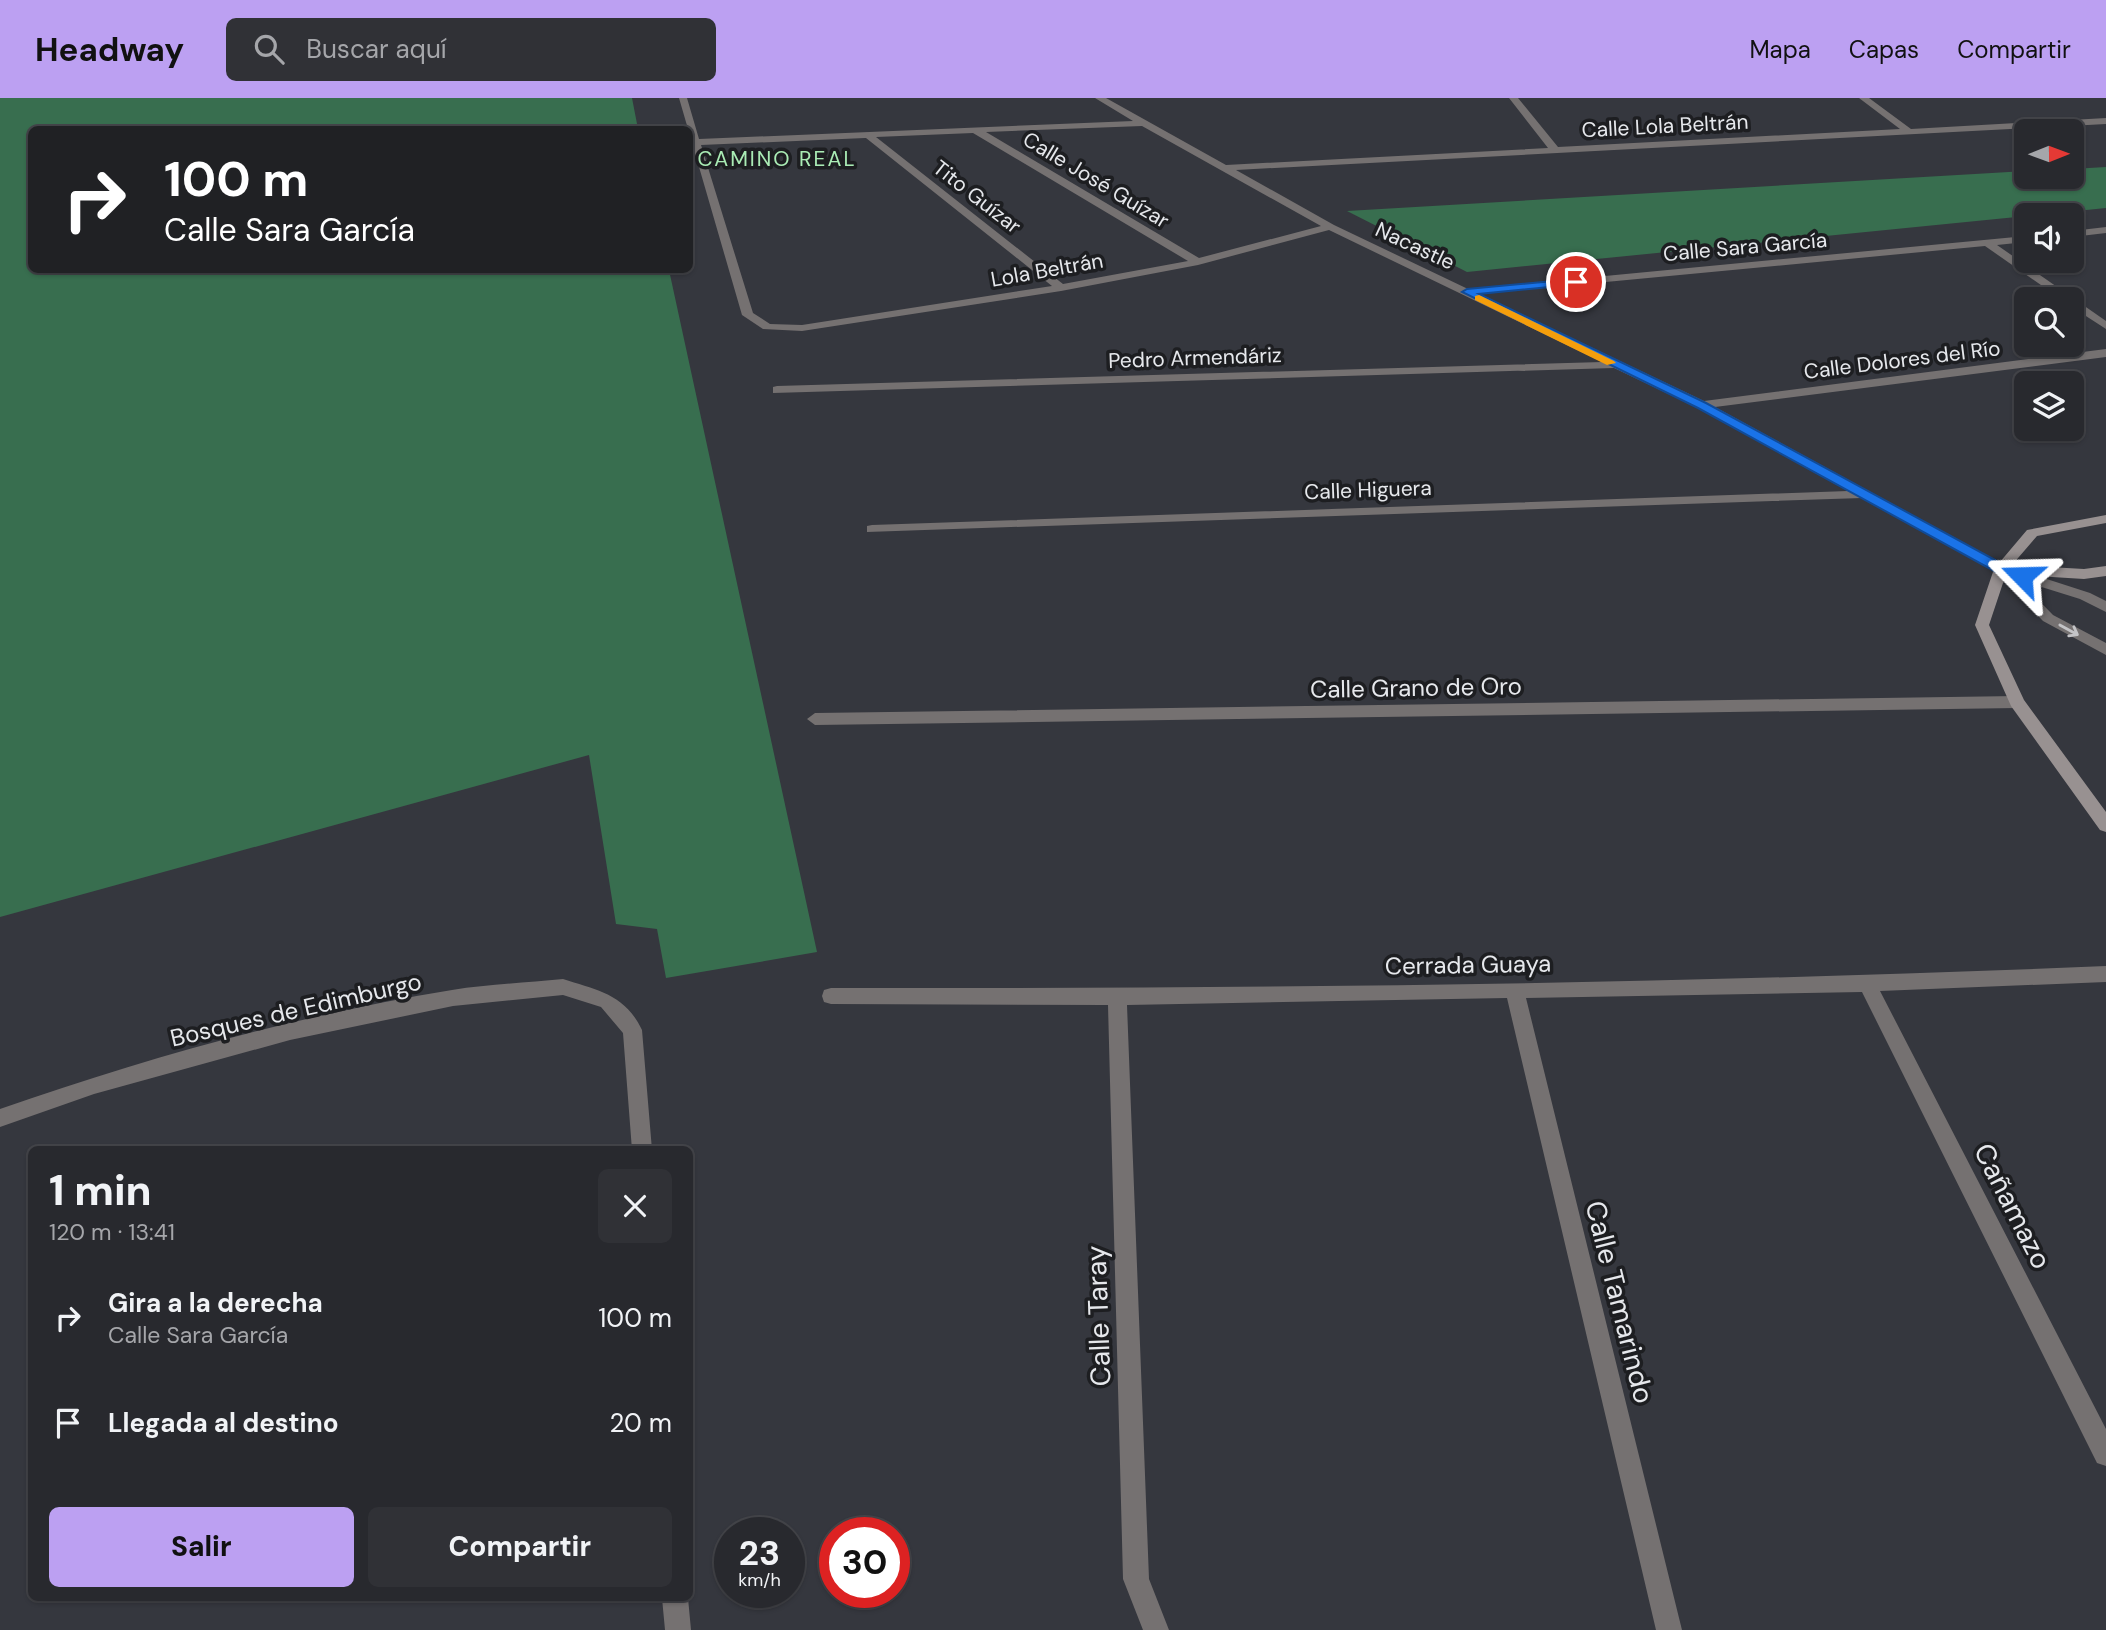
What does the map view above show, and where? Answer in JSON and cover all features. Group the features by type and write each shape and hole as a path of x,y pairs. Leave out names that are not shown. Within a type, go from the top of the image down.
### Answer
{"street":[{"path":"683,98 690,126"},
{"name":"Nacastle","path":"1098,98 1330,227 1702,405 2001,569"},
{"path":"1513,98 1554,149"},
{"path":"1863,98 1908,131"},
{"name":"Calle Lola Beltrán","path":"1225,168 2106,121"},
{"path":"693,138 694,142 1145,123"},
{"name":"Calle José Guízar","path":"975,130 1198,262"},
{"name":"Tito Guízar","path":"869,136 1060,288"},
{"name":"Lola Beltrán","path":"694,142 732,254 748,315 767,327 802,328 1060,288 1198,262 1330,227"},
{"path":"2084,233 2106,230"},
{"name":"Calle Sara García","path":"1467,292 2014,240"},
{"path":"1987,243 2050,287"},
{"path":"2084,311 2106,326"},
{"name":"Calle Dolores del Río","path":"1702,405 2106,353"},
{"name":"Pedro Armendáriz","path":"777,390 1614,365"},
{"name":"Calle Higuera","path":"872,529 1866,494"},
{"path":"2106,519 2032,533 2001,569 1982,625 2017,702 2106,825"},
{"path":"2001,569 2084,574 2106,571"},
{"path":"2001,569 2085,596 2106,607"},
{"path":"2001,569 2048,618 2106,650"},
{"name":"Calle Grano de Oro","path":"816,719 2017,702"},
{"name":"Cerrada Guaya","path":"831,996 1117,997 1867,984 2106,974"},
{"name":"Cañamazo","path":"1867,984 2106,1454"},
{"name":"Bosques de Edimburgo","path":"0,1118 94,1085 290,1032 453,998 563,987 607,1001 632,1030 642,1146"},
{"name":"Calle Tamarindo","path":"1514,989 1669,1630"},
{"name":"Calle Taray","path":"1117,997 1136,1579 1156,1630"},
{"path":"675,1601 678,1630"}],"green space":[{"path":"0,98 632,98 637,126 28,126 28,273 670,273 817,952 666,978 657,929 616,924 589,755 0,917"},
{"path":"2106,167 2106,208 2084,210 2084,203 2014,203 2014,217 1467,272 1347,211 2014,172 2014,189 2084,189 2084,168"}],"slow traffic":[{"path":"1479,298 1610,363"}],"district":[{"name":"CAMINO REAL","path":"777,159"}],"route":[{"path":"1576,282 1467,292 1702,405 2001,569 2022,576"}]}
